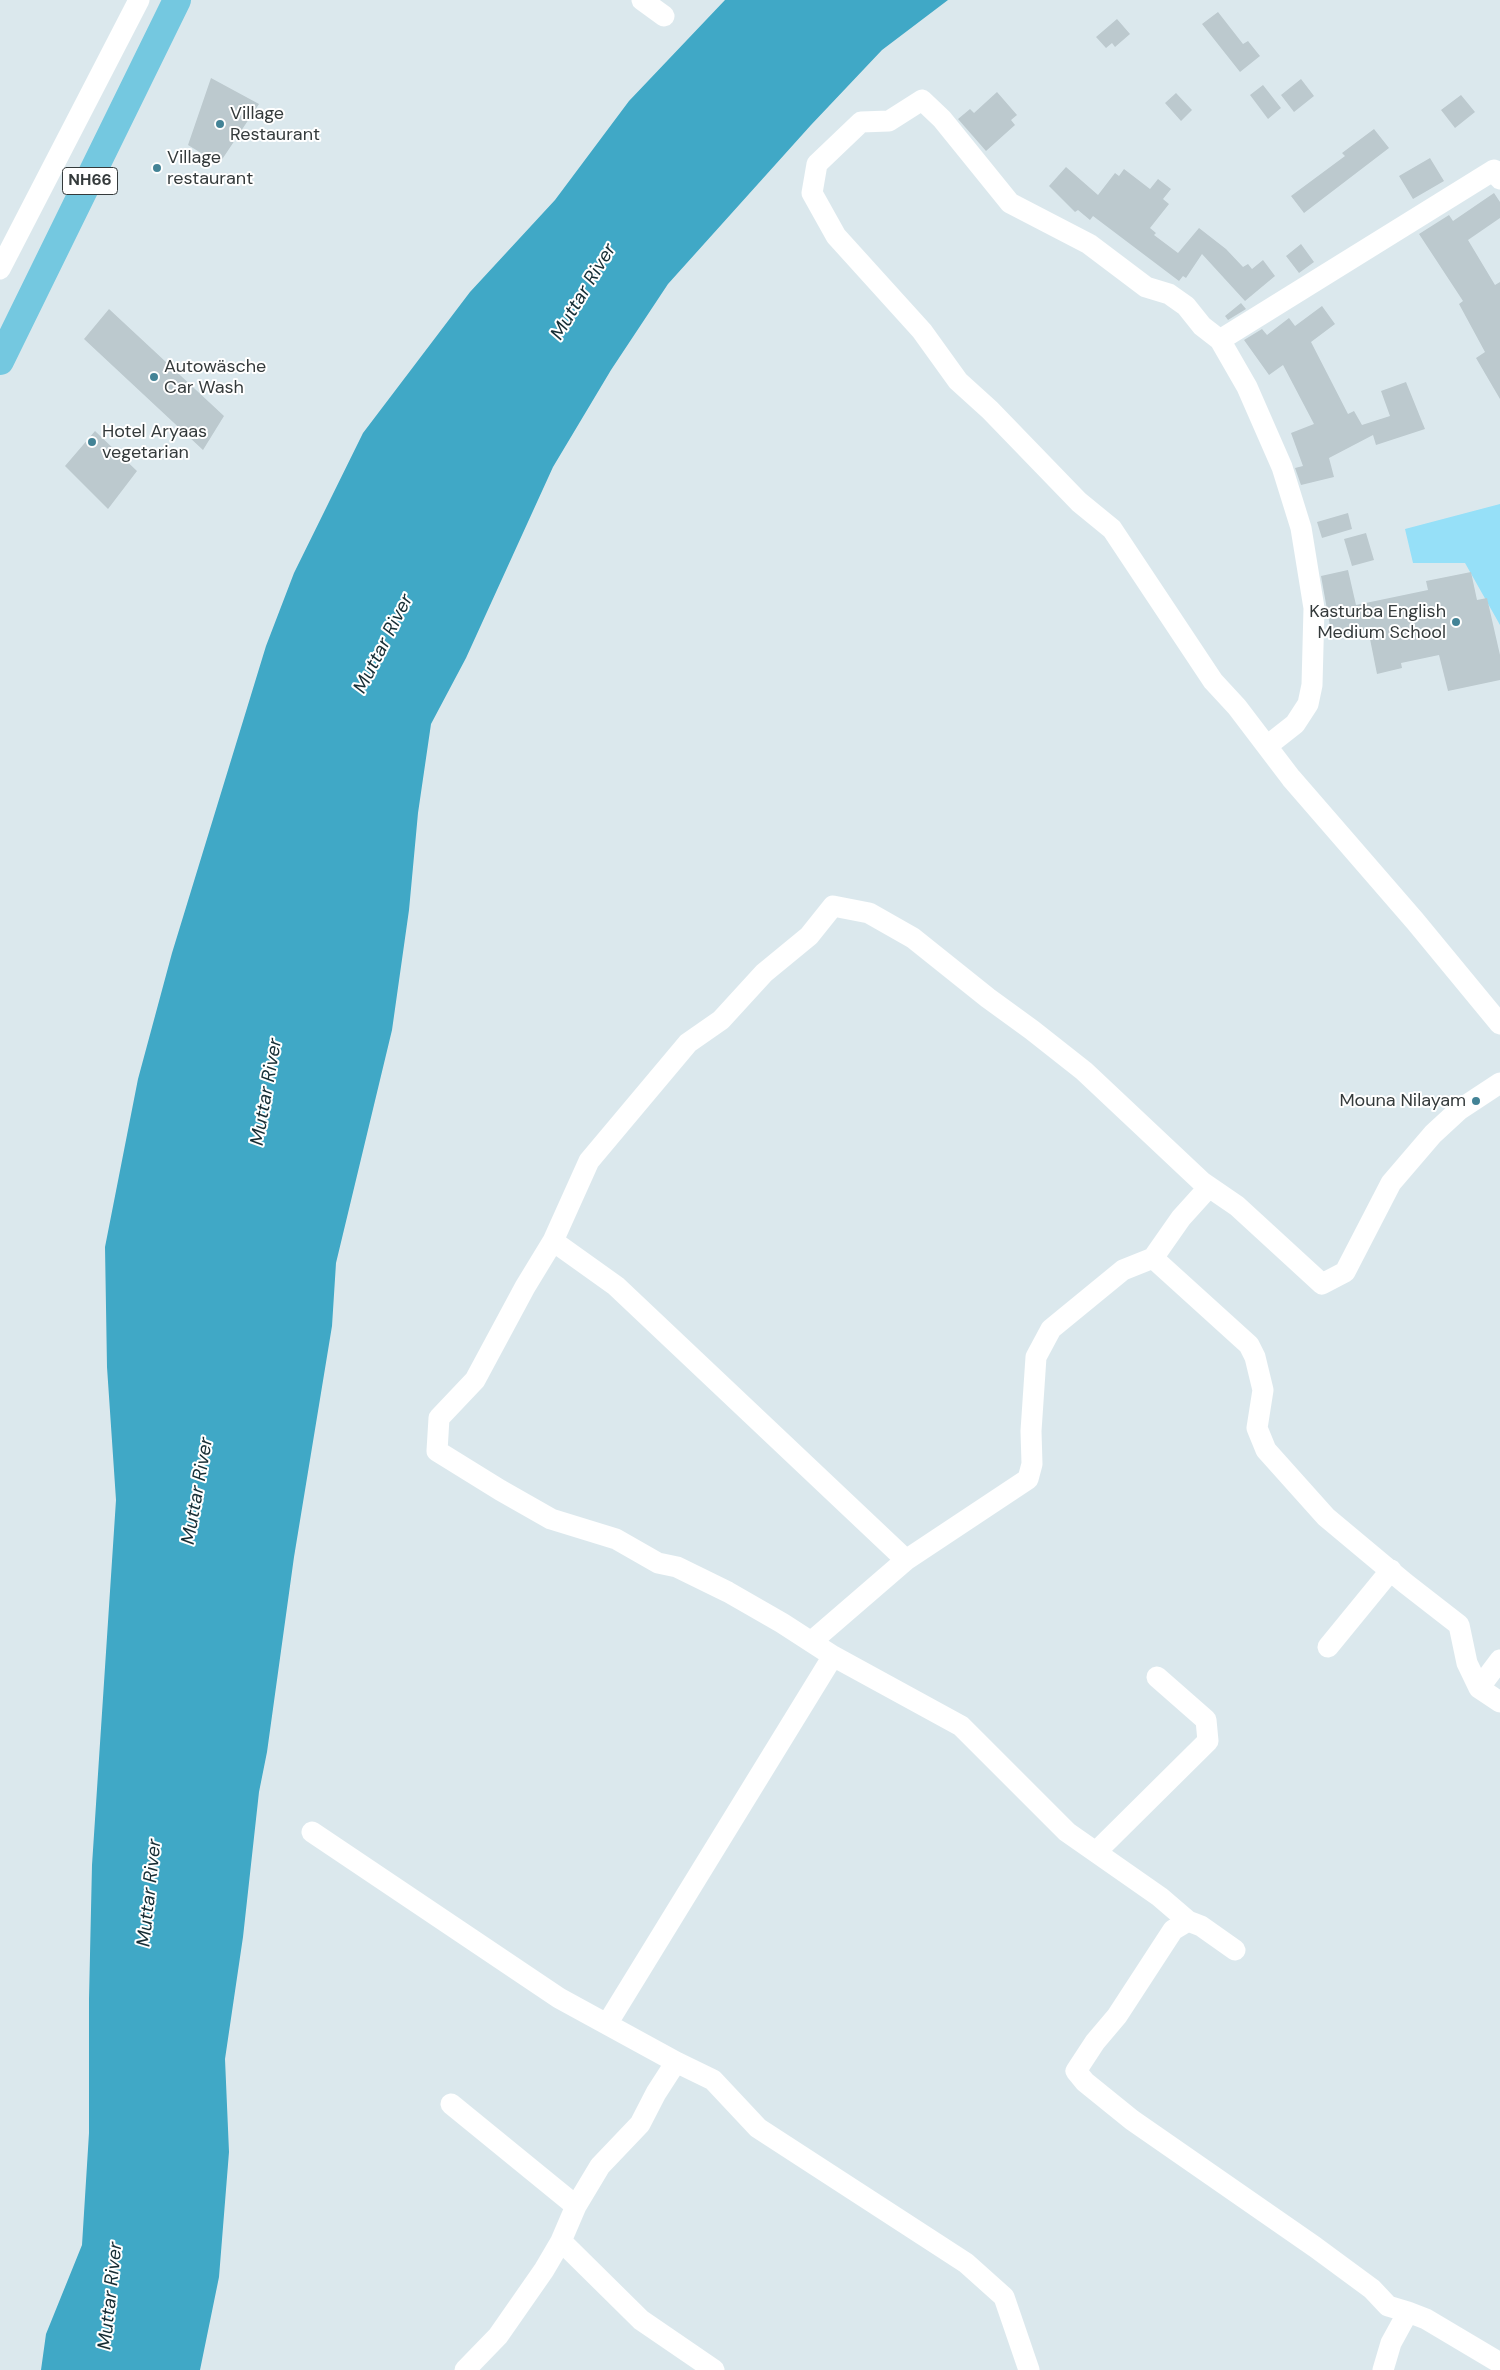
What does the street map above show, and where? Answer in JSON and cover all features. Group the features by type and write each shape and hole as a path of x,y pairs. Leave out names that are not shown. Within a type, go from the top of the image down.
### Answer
{"highway":[{"name":"NH66","path":"0,361 177,0"}],"street":[{"path":"0,269 139,0"},
{"path":"642,0 664,16"},
{"path":"1267,746 1295,724 1308,704 1312,685 1314,608 1301,528 1282,467 1247,387 1220,340 1202,326 1186,306 1169,294 1146,287 1089,244 1010,203 942,119 922,100 889,121 861,122 817,164 812,193 836,236 922,331 958,382 990,410 1078,502 1112,529 1213,681 1291,778 1416,921 1500,1024"},
{"path":"1220,340 1494,170 1500,179"},
{"path":"1236,1950 1201,1926 1188,1922 1160,1897 1067,1832 961,1726 833,1656 728,1592 677,1567 658,1563 616,1539 551,1519 437,1451 439,1418 475,1380 525,1287 553,1241 589,1161 688,1042 721,1020 764,973 810,936 833,906 869,913 913,938 1084,1071 1209,1187 1237,1206 1322,1284 1345,1272 1391,1183 1433,1134 1459,1110 1500,1083"},
{"path":"811,1642 906,1560 1028,1478 1032,1464 1031,1430 1036,1357 1051,1329 1123,1270 1153,1258 1181,1218 1209,1187"},
{"path":"553,1241 616,1286 906,1560"},
{"path":"1153,1258 1249,1345 1255,1357 1263,1390 1257,1428 1266,1450 1326,1517 1459,1625 1467,1663 1479,1688 1500,1702"},
{"path":"1328,1647 1390,1570"},
{"path":"607,2024 833,1656"},
{"path":"1479,1688 1500,1660"},
{"path":"1096,1852 1208,1741 1206,1720 1156,1678"},
{"path":"312,1832 560,1998 676,2062 713,2080 758,2128 966,2262 1004,2297 1029,2370"},
{"path":"1188,1922 1173,1930 1117,2016 1095,2042 1076,2071 1085,2082 1132,2120 1315,2247 1342,2270 1372,2290 1388,2306 1426,2319 1500,2363"},
{"path":"466,2370 498,2336 544,2270 561,2241 576,2206 600,2166 640,2124 676,2062"},
{"path":"451,2104 576,2206"},
{"path":"561,2241 641,2320 714,2370"},
{"path":"1383,2370 1391,2343 1408,2312"}],"shaded area":[{"path":"1500,504 1500,625 1465,563 1413,563 1405,529"}],"water":[{"name":"Muttar River","path":"725,0 948,0 882,50 811,125 668,284 611,370 553,467 466,658 431,724 418,813 409,910 392,1030 336,1263 332,1326 294,1557 267,1752 259,1792 243,1937 225,2059 229,2152 219,2277 200,2370 41,2370 46,2334 82,2245 89,2133 92,1865 116,1500 107,1367 105,1247 138,1079 172,953 266,646 294,573 363,433 470,292 555,200 629,101"}],"building":[{"path":"1218,12 1243,44 1248,41 1260,56 1240,72 1202,24"},
{"path":"1117,19 1130,34 1115,47 1112,43 1106,48 1096,37"},
{"name":"Village Restaurant","path":"211,78 259,104 219,164 188,145"},
{"path":"1301,79 1314,96 1294,112 1281,95"},
{"path":"1263,85 1281,108 1268,119 1250,95"},
{"path":"997,92 1017,115 1011,120 1015,125 986,151 958,119 970,109 974,113"},
{"path":"1176,93 1192,110 1181,121 1165,103"},
{"path":"1461,95 1475,112 1455,128 1441,110"},
{"path":"1374,129 1389,148 1304,213 1291,196 1345,156 1342,153"},
{"path":"1430,158 1444,181 1413,199 1399,176"},
{"path":"1066,167 1098,195 1115,173 1119,176 1124,169 1150,189 1158,179 1171,189 1163,199 1169,204 1150,228 1156,233 1154,235 1178,253 1199,228 1226,249 1243,267 1248,264 1252,269 1263,260 1275,276 1245,301 1202,254 1186,278 1183,276 1179,281 1093,216 1090,220 1078,210 1075,212 1049,186"},
{"path":"1494,193 1500,202 1500,218 1468,240 1495,285 1500,282 1500,399 1476,358 1485,352 1459,304 1463,301 1419,234 1449,215 1453,221"},
{"path":"1301,244 1314,262 1299,273 1286,256"},
{"path":"1241,303 1246,309 1228,320 1225,316"},
{"path":"1322,306 1335,324 1311,342 1348,414 1354,411 1362,425 1390,416 1381,391 1406,382 1425,429 1376,445 1373,435 1329,458 1334,477 1301,485 1295,468 1303,466 1291,433 1314,424 1283,365 1269,375 1244,340 1262,329 1267,335 1289,318 1295,326"},
{"name":"Autowäsche Car Wash","path":"109,309 224,416 203,450 84,339"},
{"name":"Hotel Aryaas vegetarian","path":"95,431 137,471 108,509 65,466"},
{"path":"1348,513 1352,529 1322,538 1317,522"},
{"path":"1366,533 1374,560 1352,566 1344,539"},
{"name":"Kasturba English Medium School","path":"1348,570 1356,605 1428,590 1426,581 1471,572 1477,600 1487,598 1500,655 1500,680 1448,691 1439,655 1401,663 1402,668 1377,674 1368,629 1332,637 1321,576"}],"place":[{"name":"Village Restaurant","path":"220,124"},
{"name":"Village restaurant","path":"157,168"},
{"name":"Autowäsche Car Wash","path":"154,377"},
{"name":"Hotel Aryaas vegetarian","path":"92,442"},
{"name":"Kasturba English Medium School","path":"1456,622"},
{"name":"Mouna Nilayam","path":"1476,1101"}]}
